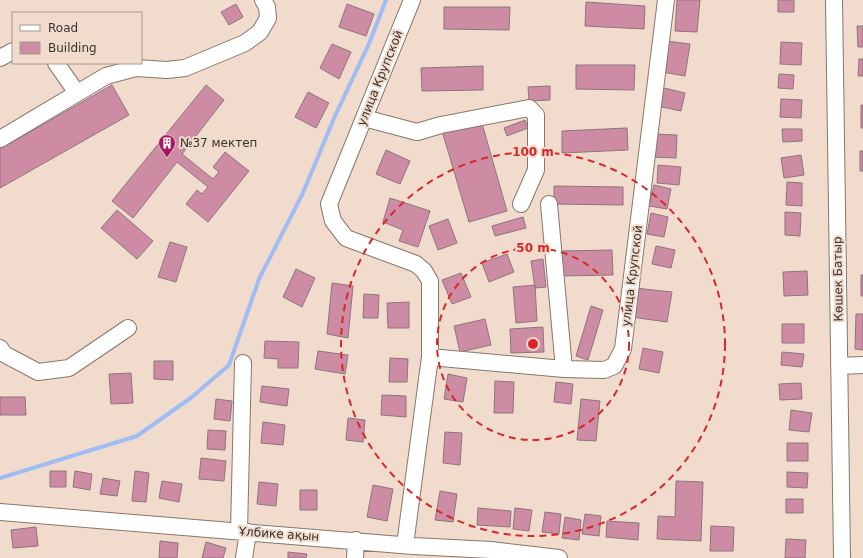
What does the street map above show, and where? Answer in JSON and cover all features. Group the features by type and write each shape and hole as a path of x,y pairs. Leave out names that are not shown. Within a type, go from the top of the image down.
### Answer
{"street":[{"path":"0,139 106,76 136,68 167,70 185,68 245,43 260,32 268,18 267,8 263,0"},
{"name":"улица Крупской","path":"405,545 430,357 430,281 424,271 416,264 346,238 333,221 329,204 412,0"},
{"name":"улица Крупской","path":"430,357 564,369 604,370 614,366 623,349 666,0"},
{"name":"Көшек Батыр","path":"834,0 842,558"},
{"path":"0,58 12,52"},
{"path":"57,64 77,93"},
{"path":"364,118 417,132 441,125 529,108 533,110 536,115 536,170 521,204"},
{"path":"549,204 564,369"},
{"path":"0,348 4,354 38,372 69,368 128,328"},
{"path":"243,363 244,558"},
{"path":"839,366 863,365"},
{"name":"Ұлбике ақын","path":"0,512 356,540 491,554 559,558"},
{"path":"355,558 356,540"}],"building":[{"path":"677,0 700,0 697,32 675,31"},
{"path":"778,0 794,0 794,12 778,12"},
{"path":"586,2 645,6 644,29 585,26"},
{"path":"236,4 243,17 229,25 221,12"},
{"path":"347,4 374,14 366,36 339,27"},
{"path":"444,7 510,7 509,30 444,29"},
{"path":"857,26 863,26 863,47 858,47"},
{"path":"666,41 690,44 685,76 662,72"},
{"path":"781,42 802,43 801,65 780,64"},
{"path":"332,44 351,52 339,79 320,68"},
{"path":"859,59 863,59 863,76 858,76"},
{"path":"576,65 635,65 634,90 576,89"},
{"path":"483,66 483,90 422,91 421,68"},
{"path":"779,74 794,75 793,89 778,88"},
{"path":"112,85 129,115 0,188 0,149"},
{"name":"№37 мектеп","path":"206,85 224,100 182,154 213,179 219,172 213,167 225,152 249,171 208,222 186,204 197,190 202,194 208,187 177,162 133,218 112,201"},
{"path":"550,86 550,100 529,101 528,87"},
{"path":"660,87 685,93 681,111 657,106"},
{"path":"308,92 329,103 316,128 295,117"},
{"path":"781,99 802,100 801,118 780,117"},
{"path":"861,105 863,105 863,128 861,128"},
{"path":"481,120 507,211 469,222 442,131"},
{"path":"525,120 528,128 507,136 504,128"},
{"path":"627,128 628,150 562,153 562,131"},
{"path":"782,129 802,129 802,141 783,142"},
{"path":"653,134 677,135 676,158 652,157"},
{"path":"386,150 410,161 400,184 376,174"},
{"path":"860,151 863,151 863,171 860,171"},
{"path":"801,155 804,175 784,178 781,158"},
{"path":"658,165 681,167 679,185 657,183"},
{"path":"787,182 802,183 802,206 786,205"},
{"path":"654,185 671,189 667,209 649,206"},
{"path":"554,186 623,187 623,205 554,204"},
{"path":"390,198 430,211 418,247 399,241 403,230 383,222"},
{"path":"117,210 153,241 137,259 101,228"},
{"path":"785,212 801,213 800,236 785,235"},
{"path":"651,213 668,217 664,237 647,234"},
{"path":"523,217 526,228 495,236 492,226"},
{"path":"448,219 457,243 438,250 429,226"},
{"path":"170,242 187,247 176,282 158,277"},
{"path":"656,246 675,250 671,268 652,264"},
{"path":"612,250 613,275 561,276 561,251"},
{"path":"507,254 514,272 489,282 482,263"},
{"path":"543,259 546,287 535,288 531,261"},
{"path":"296,269 315,278 302,307 283,297"},
{"path":"807,271 808,295 784,296 783,272"},
{"path":"461,273 471,297 452,304 442,280"},
{"path":"861,275 863,275 863,296 861,296"},
{"path":"332,283 353,286 348,338 327,334"},
{"path":"535,285 537,321 516,323 513,287"},
{"path":"635,288 672,292 667,322 631,317"},
{"path":"364,294 379,295 378,318 363,318"},
{"path":"409,302 409,328 388,328 387,303"},
{"path":"591,306 603,310 588,360 576,356"},
{"path":"856,314 863,314 863,350 855,349"},
{"path":"485,319 491,345 460,352 454,326"},
{"path":"782,324 804,324 804,343 782,343"},
{"path":"543,327 544,352 511,353 510,329"},
{"path":"265,341 299,342 298,368 278,368 278,359 264,358"},
{"path":"643,348 663,352 659,373 639,369"},
{"path":"318,351 348,355 345,374 315,369"},
{"path":"782,352 804,354 802,367 781,365"},
{"path":"390,358 408,359 407,382 389,382"},
{"path":"154,361 173,361 173,380 154,379"},
{"path":"131,373 133,403 111,404 109,374"},
{"path":"448,374 467,378 463,402 444,399"},
{"path":"495,381 514,382 513,413 494,413"},
{"path":"556,382 573,384 571,404 554,402"},
{"path":"801,383 802,399 780,400 779,384"},
{"path":"262,386 289,389 287,406 260,402"},
{"path":"382,395 406,396 406,417 381,415"},
{"path":"0,397 25,397 26,415 0,415"},
{"path":"216,399 232,401 230,421 214,419"},
{"path":"581,399 600,401 596,441 577,440"},
{"path":"791,410 812,413 809,432 789,430"},
{"path":"348,418 365,420 363,442 346,440"},
{"path":"263,422 285,425 283,445 261,443"},
{"path":"208,430 226,431 225,450 207,449"},
{"path":"445,432 462,433 460,465 443,463"},
{"path":"787,443 808,443 808,461 787,461"},
{"path":"201,458 226,461 224,481 199,479"},
{"path":"50,471 66,471 66,487 50,487"},
{"path":"75,471 92,474 90,490 73,487"},
{"path":"135,471 149,473 146,502 132,501"},
{"path":"787,472 808,473 807,488 787,487"},
{"path":"103,478 120,481 117,496 100,494"},
{"path":"162,481 182,484 179,502 159,498"},
{"path":"676,481 703,482 701,541 657,539 658,516 675,517"},
{"path":"259,482 278,484 276,506 257,504"},
{"path":"373,485 393,489 387,521 367,517"},
{"path":"300,490 317,490 317,510 300,510"},
{"path":"440,491 457,494 453,522 435,520"},
{"path":"786,499 803,499 803,513 786,513"},
{"path":"478,508 511,511 510,527 477,525"},
{"path":"515,508 532,510 529,531 513,529"},
{"path":"545,512 561,514 559,534 542,532"},
{"path":"585,514 601,516 599,536 582,534"},
{"path":"565,517 581,520 579,540 562,538"},
{"path":"607,521 639,523 638,540 606,537"},
{"path":"711,526 734,527 733,551 710,551"},
{"path":"36,527 38,546 13,548 11,530"},
{"path":"786,539 806,540 805,558 785,558"},
{"path":"160,541 178,543 177,558 159,558"},
{"path":"206,542 226,548 223,558 202,558"},
{"path":"288,552 307,554 306,558 288,558"}],"waterway":[{"path":"0,478 137,436 192,397 229,365 259,279 302,195 335,116 368,46 386,0"}],"place":[{"name":"№37 мектеп","path":"167,158"}]}
